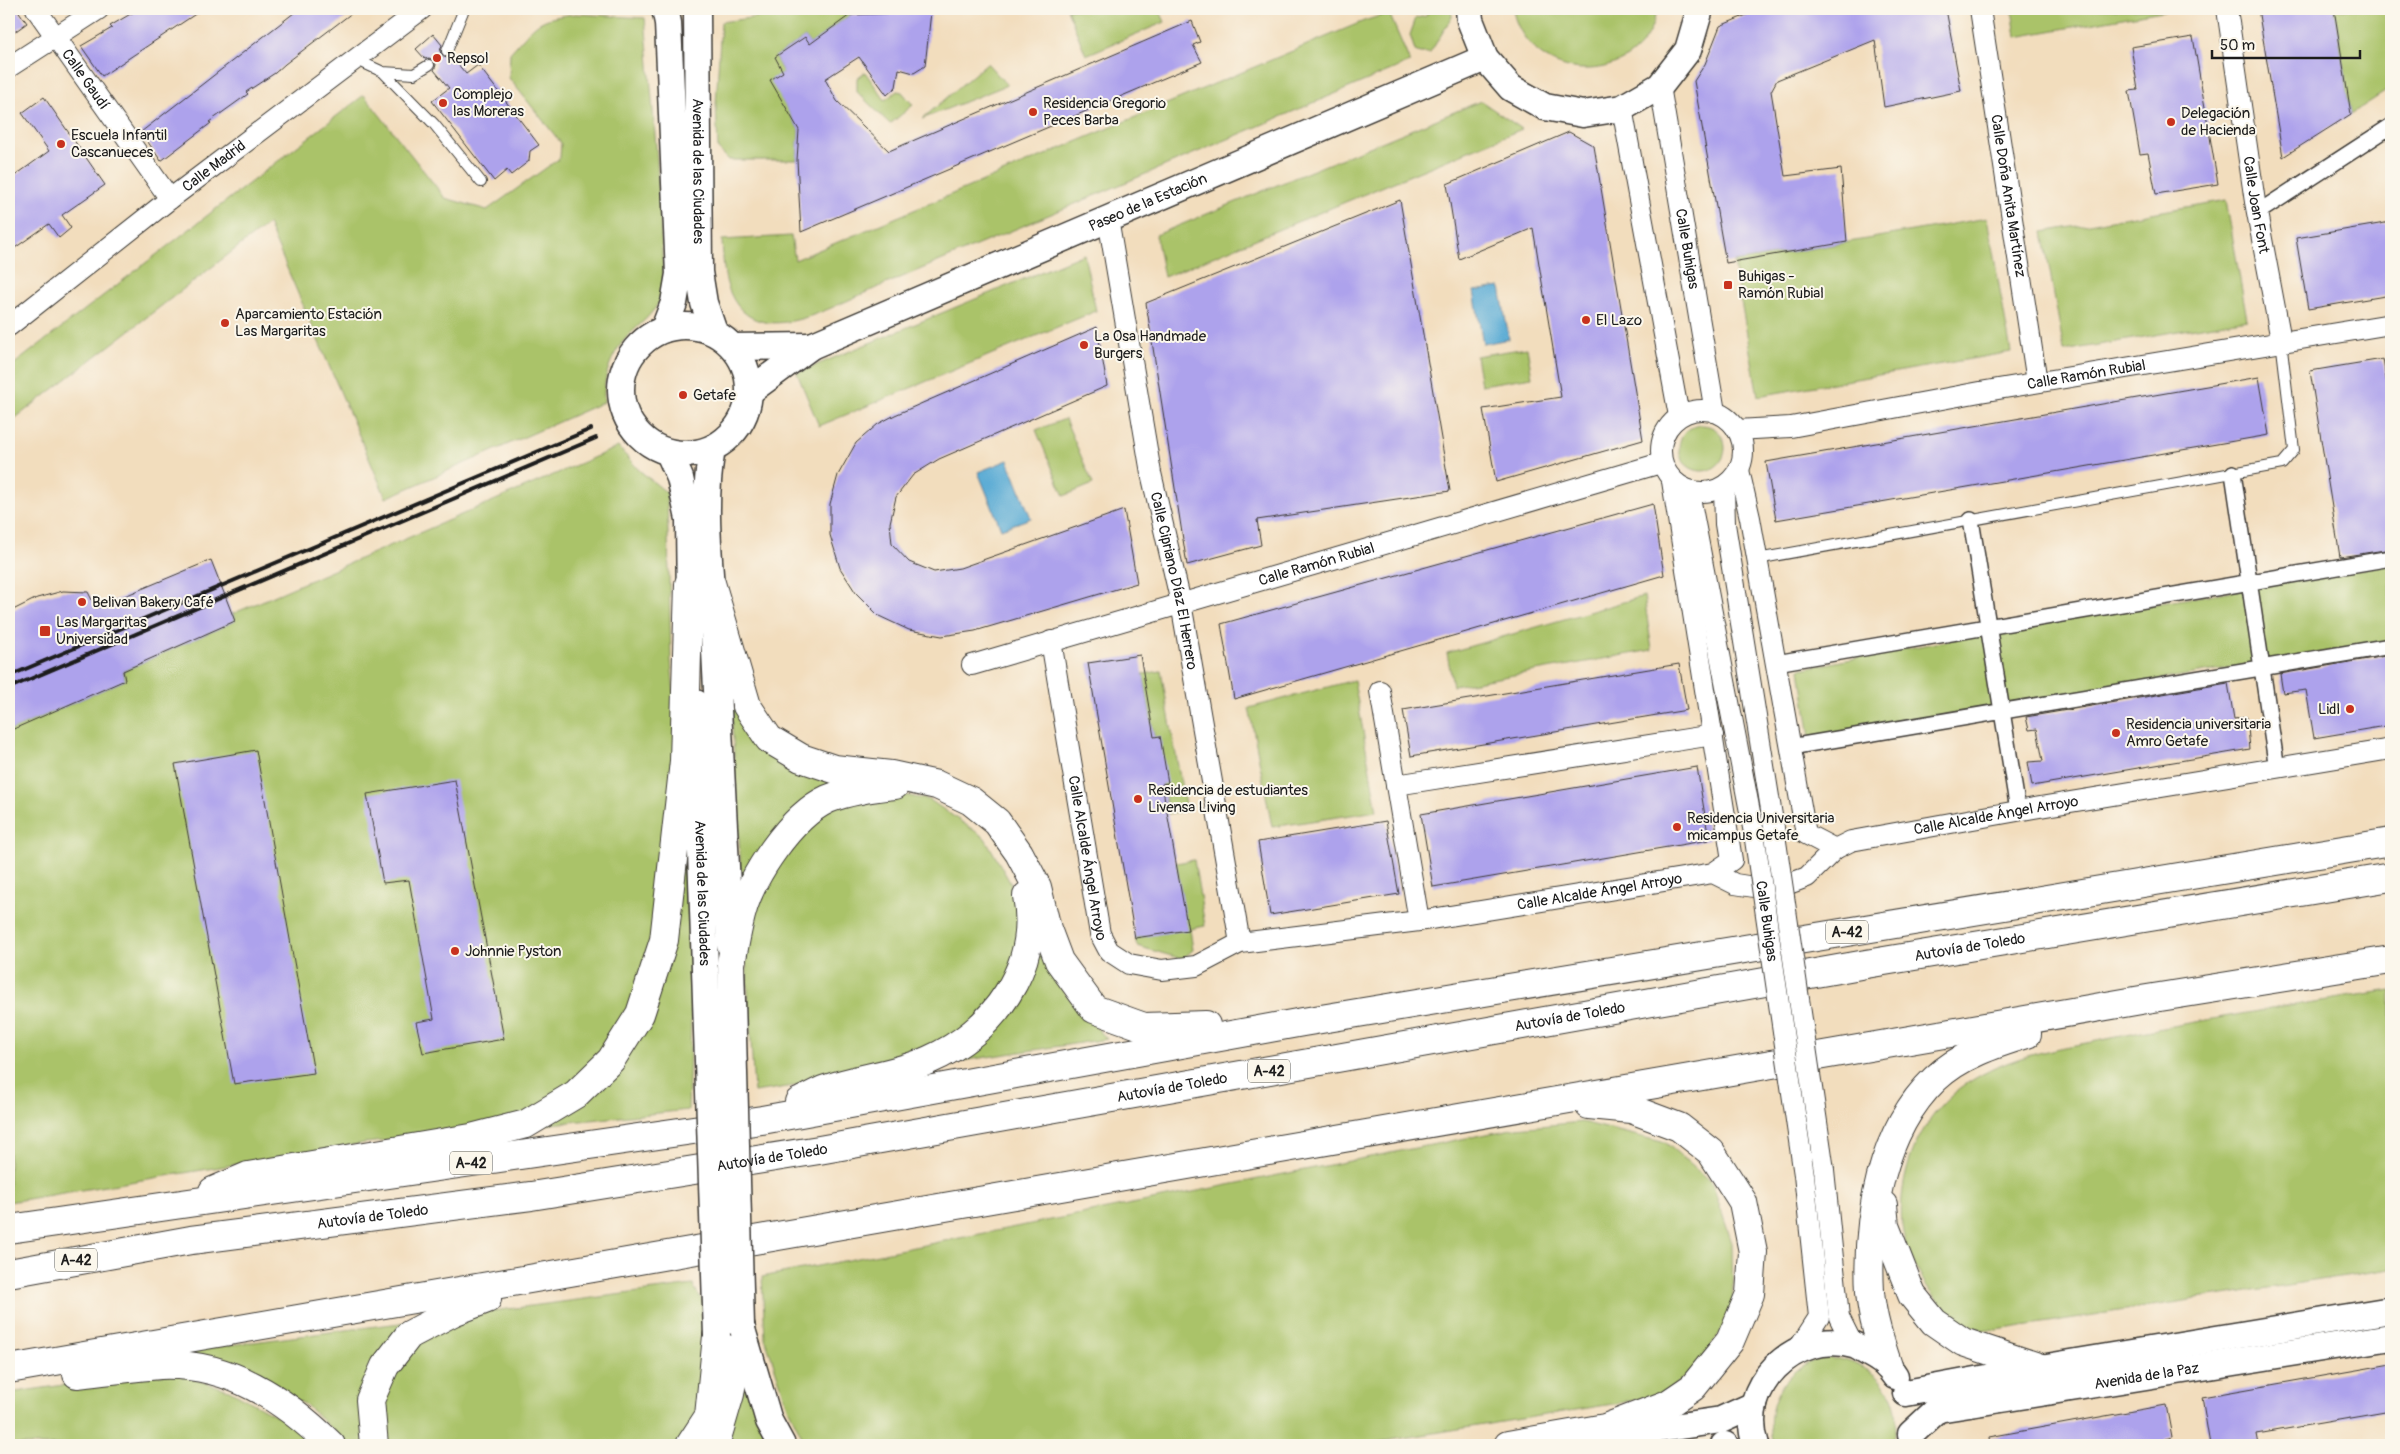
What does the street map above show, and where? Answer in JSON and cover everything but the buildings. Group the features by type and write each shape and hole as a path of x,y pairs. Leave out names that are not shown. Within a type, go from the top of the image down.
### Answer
{"highway":[{"path":"700,583 747,706 770,739 801,758 834,769 891,774 937,784 970,801 997,822 1019,853 1037,887 1047,929 1059,961 1094,1008 1144,1027 1303,1022"},
{"path":"180,1206 248,1176 471,1138 526,1124 576,1094 611,1060 640,1014 664,940 684,761 700,583"},
{"path":"731,964 741,913 763,865 794,823 828,800 875,787 937,784"},
{"name":"A-42","path":"9,1230 762,1120 1303,1022 2391,842"},
{"path":"762,1120 826,1089 884,1076 930,1060 962,1041 990,1018 1015,985 1028,946 1029,906 1019,853"},
{"name":"Autovía de Toledo","path":"9,1272 191,1240 531,1196 819,1150 1866,964 2391,877"},
{"path":"9,1369 2141,1000 2391,960"},
{"path":"1888,1366 1879,1340 1870,1292 1872,1231 1882,1176 1893,1141 1913,1105 1936,1078 1964,1059 1993,1045 2141,1000"},
{"path":"1508,1445 1605,1428 1668,1404 1694,1387 1730,1341 1750,1294 1753,1252 1743,1202 1711,1152 1679,1128 1631,1109 1595,1105 1527,1106"},
{"path":"1882,1176 1885,1226 1912,1295 1934,1322 1963,1342 2041,1368"},
{"path":"374,1445 370,1400 385,1366 409,1335 453,1312 559,1274"},
{"path":"690,1445 709,1416 729,1331"},
{"path":"715,1445 730,1394 729,1331"},
{"path":"9,1377 29,1380 161,1365 198,1367 235,1378 264,1392 291,1408 327,1442"}],"street":[{"name":"Calle Gaudí","path":"36,9 170,199"},
{"path":"9,67 100,9"},
{"name":"Calle Madrid","path":"9,326 170,199 422,9"},
{"name":"Avenida de las Ciudades","path":"664,329 674,304 679,274 668,22 665,9"},
{"name":"Avenida de las Ciudades","path":"697,9 699,272 704,303 724,340"},
{"path":"1469,9 1470,20 1485,58 1510,88 1545,107 1583,114 1622,108 1660,86 1688,50 1700,9"},
{"name":"Calle Doña Anita Martínez","path":"1980,9 2037,382"},
{"name":"Calle Joan Font","path":"2227,9 2257,213 2281,340"},
{"name":"Paseo de la Estación","path":"750,392 811,346 1485,58"},
{"name":"Calle Buhigas","path":"1660,86 1714,412"},
{"path":"1622,108 1679,416"},
{"path":"2257,213 2391,126"},
{"name":"Calle Cipriano Díaz El Herrero","path":"1108,219 1151,473 1181,603 1240,943"},
{"name":"Calle Ramón Rubial","path":"1737,430 1781,428 2281,340 2391,324"},
{"path":"681,326 698,327 724,340 746,368 750,392 747,409 740,426 728,440 712,449 691,455 669,453 650,444 635,431 625,413 621,393 623,372 632,354 646,339 664,329 681,326"},
{"name":"Paseo de la Estación","path":"724,340 811,346"},
{"path":"1713,873 1732,860 1672,481 1661,463 1662,438 1670,424 1679,416 1694,410 1714,412 1725,417 1737,430 1742,439 1741,460 1806,834 1835,849"},
{"name":"Calle Ramón Rubial","path":"1741,460 1781,428"},
{"name":"Avenida de las Ciudades","path":"712,449 707,479 706,518 700,583 698,738 705,969 729,1331"},
{"name":"Avenida de las Ciudades","path":"669,453 680,478 700,583 731,964 729,1331"},
{"path":"1672,481 1690,492 1706,493 1724,487 1741,460"},
{"name":"Calle Ramón Rubial","path":"972,665 1661,463"},
{"path":"2233,473 2277,768"},
{"name":"Calle Buhigas","path":"1724,487 1725,524 1774,828 1824,1170 1839,1317 1853,1345"},
{"name":"Calle Buhigas","path":"1690,492 1754,833 1804,1176 1819,1317 1799,1348"},
{"path":"1971,520 2018,810"},
{"path":"1776,663 2391,558"},
{"name":"Calle Alcalde Ángel Arroyo","path":"1050,641 1100,934 1109,951 1129,964 1162,970 1196,966 1240,943 1419,921 1713,873 1735,884 1773,890 1807,877 1835,849 1851,841 2018,810 2391,749"},
{"path":"1790,748 2391,646"},
{"path":"1380,691 1419,921"},
{"path":"1396,785 1713,735"},
{"name":"Avenida de la Paz","path":"1906,1393 2041,1368 2391,1310"},
{"path":"729,1331 769,1421 782,1445"},
{"name":"Avenida de la Paz","path":"1909,1440 1938,1409 2391,1337"},
{"path":"1756,1445 1752,1415 1759,1388 1778,1363 1799,1348 1825,1342 1853,1345 1888,1366 1906,1393 1909,1440"},
{"path":"1552,1445 1721,1420 1754,1404"}],"lane":[{"path":"447,50 464,9"},
{"path":"355,59 384,72 414,74 429,65"},
{"path":"384,72 434,124 481,182"},
{"path":"1757,558 2282,464 2294,450 2281,340"}],"green space":[{"path":"775,9 858,9 810,44 805,37 775,57 783,72 771,80 799,130 797,160 729,160 718,149 716,104 721,22 765,16"},
{"path":"1067,9 1159,9 1165,22 1086,55"},
{"path":"1430,9 1451,9 1452,17 1430,53 1420,53 1415,51 1410,35 1416,18 1426,16"},
{"path":"1513,9 1656,9 1650,30 1639,47 1623,60 1605,67 1584,69 1564,66 1545,57 1524,36 1517,23"},
{"path":"2012,9 2173,9 2016,37"},
{"path":"2334,9 2391,9 2391,88 2351,114"},
{"path":"1389,13 1410,62 832,308 792,321 773,323 755,319 740,309 729,290 724,272 722,240 791,236 795,260 1364,21"},
{"path":"576,14 645,18 657,158 664,290 658,305 626,338 616,352 606,376 604,402 386,498 268,224 9,423 9,368 364,95 445,198 487,210 560,158 561,143 509,78 510,53 532,29 544,20"},
{"path":"987,63 1007,85 922,119"},
{"path":"865,72 885,100 897,91 902,92 913,105 890,124 857,92 857,78"},
{"path":"1481,101 1522,129 1164,277 1156,235"},
{"path":"2226,200 2247,319 2064,351 2043,232"},
{"path":"1987,218 2011,352 1758,396 1734,262"},
{"path":"1084,254 1096,311 819,426 797,373"},
{"path":"1527,348 1532,377 1481,385 1476,356"},
{"path":"1065,419 1093,484 1064,496 1036,430"},
{"path":"1702,425 1715,429 1721,435 1725,448 1721,461 1715,467 1702,471 1689,467 1683,461 1679,448 1683,435 1689,429"},
{"path":"618,447 639,470 667,493 671,660 694,923 688,1110 365,1143 9,1202 9,727 11,730 125,680 123,671 235,621 232,614"},
{"path":"2391,564 2391,641 1810,738 1800,669 2002,630"},
{"path":"1644,596 1652,650 1453,686 1447,653"},
{"path":"1161,671 1186,811 1168,814 1143,674"},
{"path":"1354,680 1377,811 1272,827 1249,708"},
{"path":"731,704 782,767 836,782 930,800 985,838 1011,884 1055,982 1107,1039 754,1092"},
{"path":"1194,860 1205,926 1190,929 1193,950 1182,959 1137,946 1135,938 1187,929 1176,863"},
{"path":"2391,990 2391,1269 1997,1330 1977,1328 1960,1320 1942,1305 1926,1285 1909,1253 1903,1235 1901,1206 1905,1178 1914,1149 1929,1121 1949,1098 1974,1079 2006,1063 2056,1049 2214,1019"},
{"path":"1582,1122 1666,1143 1712,1183 1732,1243 1733,1314 1698,1365 1662,1396 1360,1445 806,1445 789,1410 765,1338 762,1277 1517,1128"},
{"path":"693,1285 747,1377 778,1445 348,1445 305,1404 184,1351"},
{"path":"1821,1359 1840,1359 1868,1371 1888,1389 1896,1414 1896,1429 1892,1445 1775,1445 1771,1432 1773,1405 1778,1392 1786,1380 1807,1363"},
{"path":"177,1374 229,1390 297,1427 313,1445 9,1445 9,1393 119,1377"}],"water":[{"path":"1500,287 1509,339 1483,344 1474,291"},
{"path":"1008,460 1031,518 1001,529 978,472"}],"railway":[{"path":"9,676 591,429"},
{"path":"9,688 596,438"}],"place":[{"name":"Repsol","path":"437,58"},
{"name":"Complejo las Moreras","path":"443,103"},
{"name":"Residencia Gregorio Peces Barba","path":"1033,112"},
{"name":"Delegación de Hacienda","path":"2171,122"},
{"name":"Escuela Infantil Cascanueces","path":"61,144"},
{"name":"Buhigas - Ramón Rubial","path":"1728,285"},
{"name":"El Lazo","path":"1586,320"},
{"name":"Aparcamiento Estación Las Margaritas","path":"225,323"},
{"name":"La Osa Handmade Burgers","path":"1084,345"},
{"name":"Getafe","path":"683,395"},
{"name":"Belivan Bakery Café","path":"82,602"},
{"name":"Las Margaritas Universidad","path":"45,631"},
{"name":"Lidl","path":"2350,709"},
{"name":"Residencia universitaria Amro Getafe","path":"2116,733"},
{"name":"Residencia de estudiantes Livensa Living","path":"1138,799"},
{"name":"Residencia Universitaria micampus Getafe","path":"1677,827"},
{"name":"Johnnie Pyston","path":"455,951"}]}
